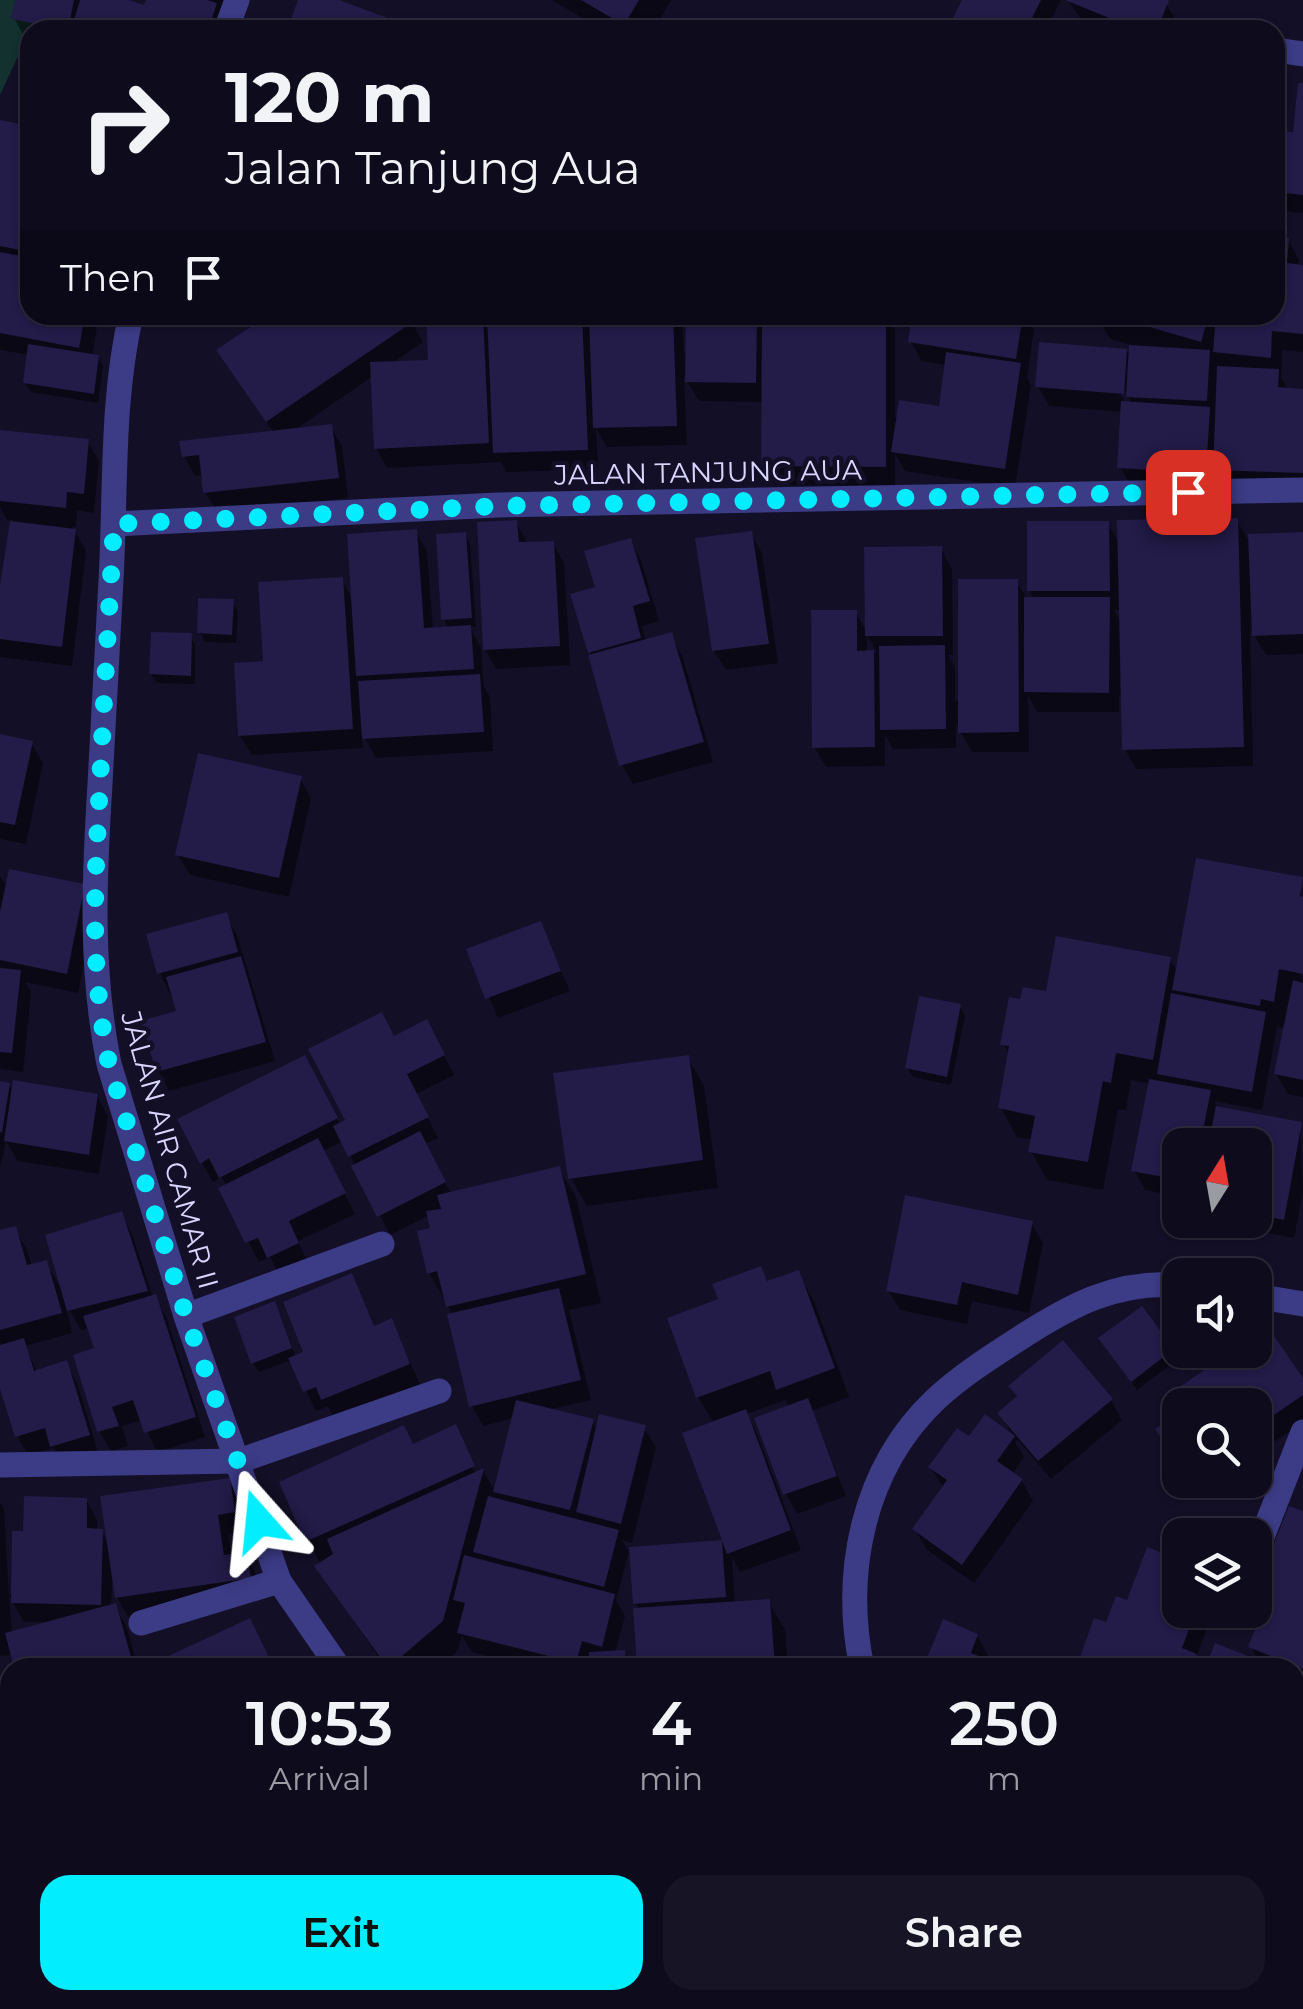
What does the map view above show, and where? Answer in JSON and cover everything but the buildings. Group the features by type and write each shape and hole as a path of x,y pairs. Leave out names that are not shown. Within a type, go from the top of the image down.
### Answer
{"street":[{"name":"JALAN AIR CAMAR II","path":"130,325 114,438 114,524 93,897 95,980 109,1064 186,1316 279,1582 332,1658"},
{"name":"JALAN TANJUNG AUA","path":"114,524 498,506 1303,490"},
{"path":"186,1316 382,1244"},
{"path":"860,1658 854,1626 859,1540 875,1485 900,1443 934,1401 971,1370 1049,1318 1095,1295 1126,1286 1162,1285"},
{"path":"1272,1299 1303,1304"},
{"path":"0,1465 239,1461 439,1391"},
{"path":"1269,1518 1303,1432"},
{"path":"140,1624 279,1582"}],"green space":[{"path":"0,0 44,0 35,20 20,20 20,52 0,95"}],"route":[{"path":"259,1521 186,1316 109,1064 100,1022 93,897 114,524 498,506 1188,492"}]}
